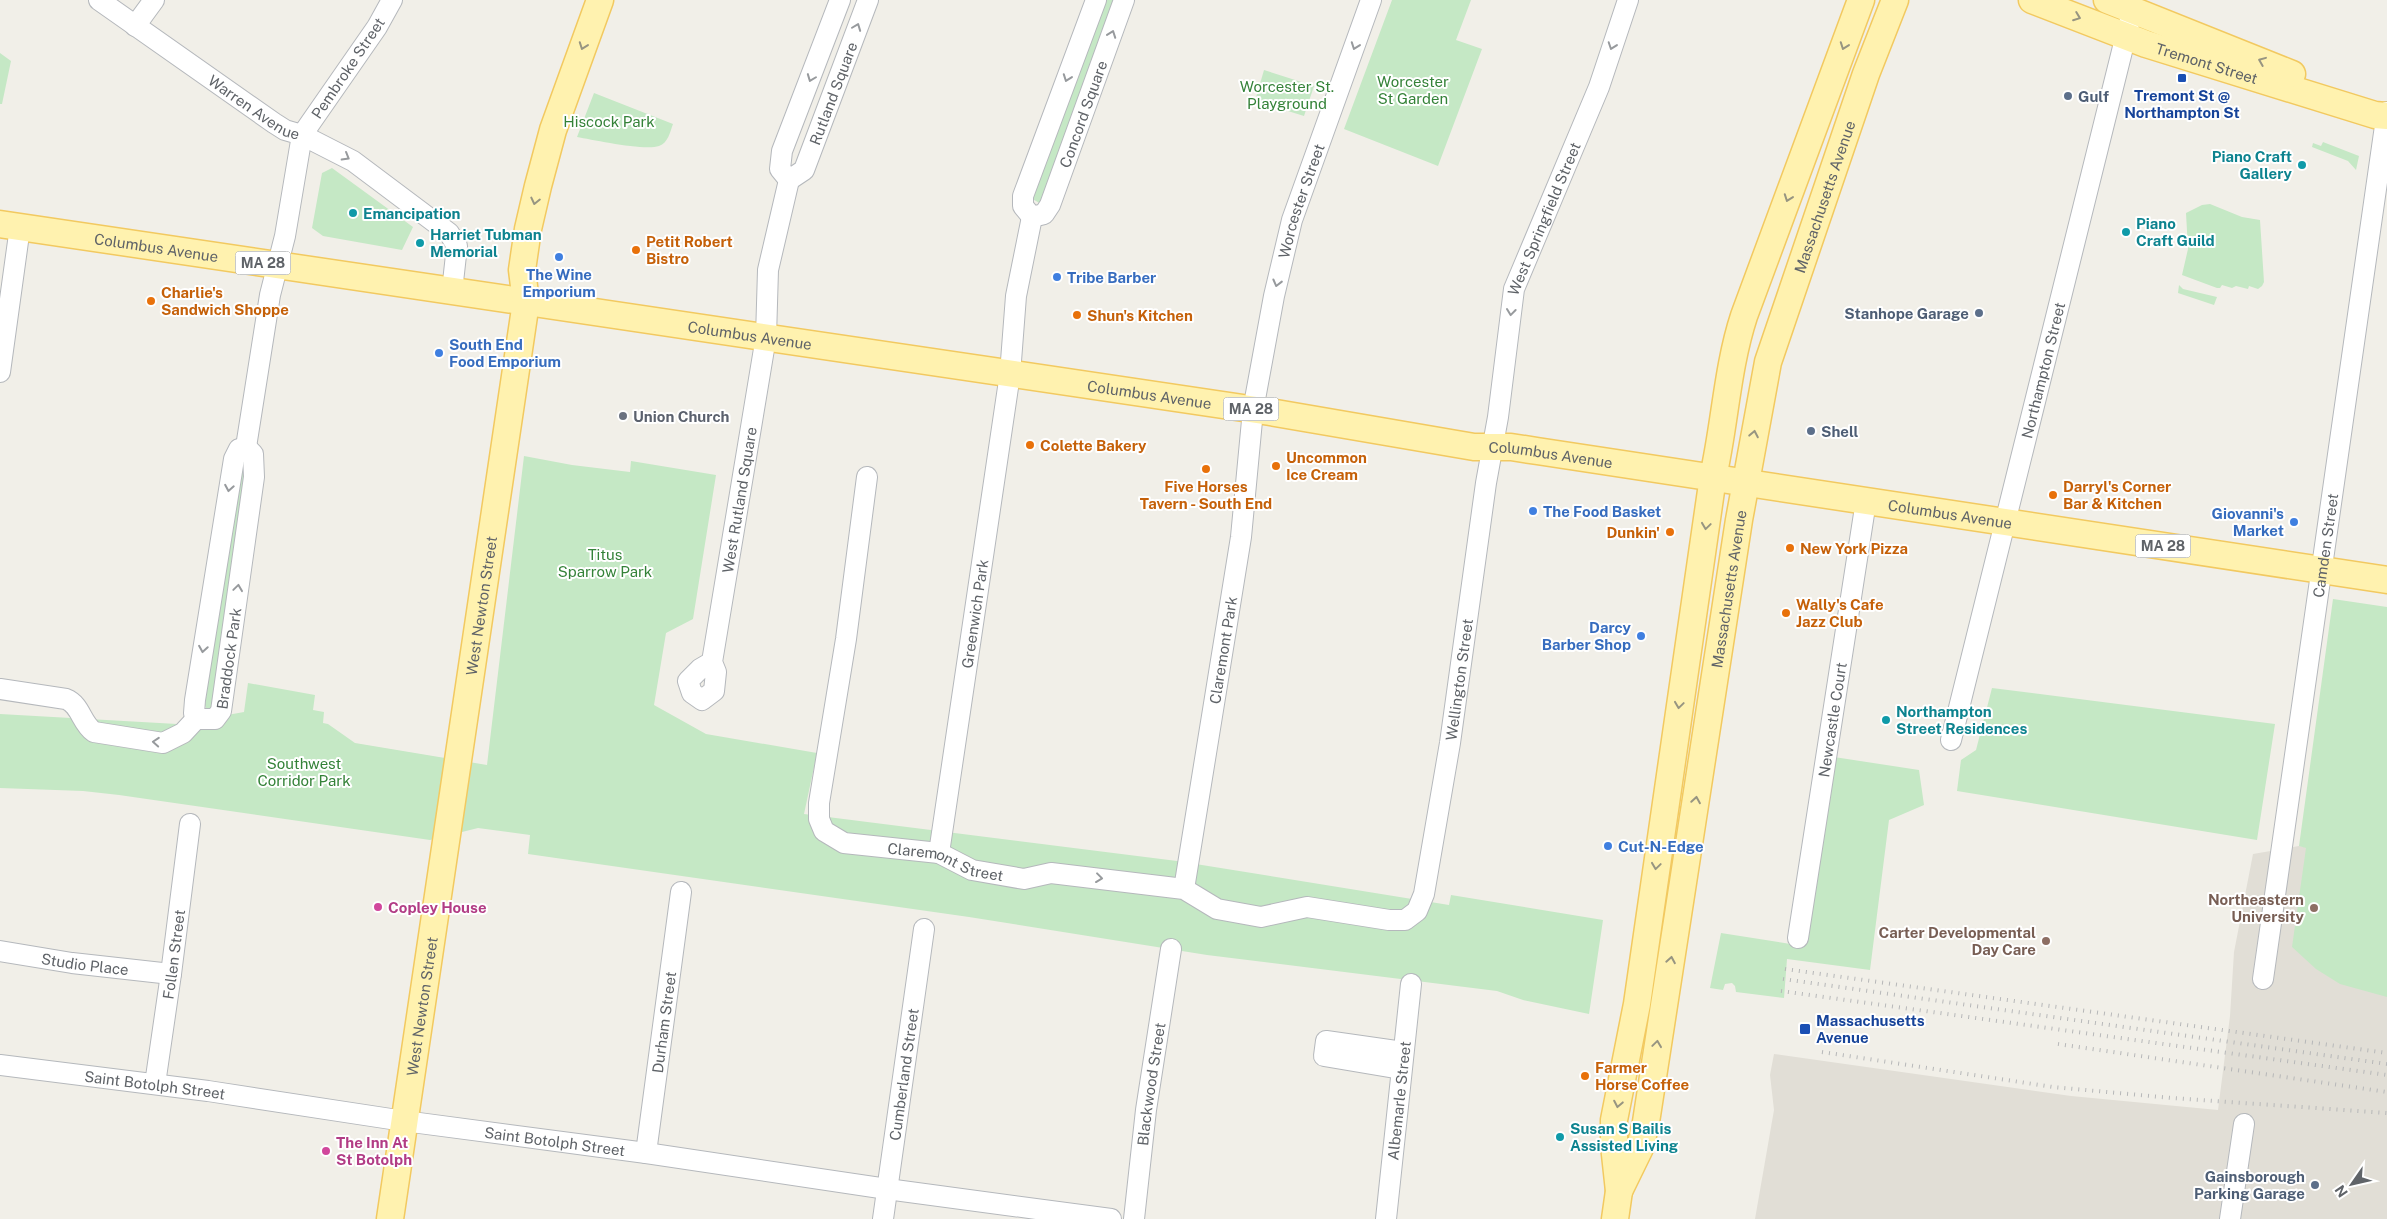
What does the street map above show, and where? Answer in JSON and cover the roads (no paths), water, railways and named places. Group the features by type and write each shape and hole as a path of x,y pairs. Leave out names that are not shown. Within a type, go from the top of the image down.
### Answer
{"main road":[{"name":"West Newton Street","path":"390,1219 526,302 522,270 528,230 553,130 600,0"},
{"name":"Massachusetts Avenue","path":"1620,1191 1614,1145 1614,1120 1637,1004 1713,477 1738,334 1861,0"},
{"name":"Massachusetts Avenue","path":"1615,1219 1620,1191 1640,1148 1646,1122 1746,482 1768,362 1866,74 1896,0"},
{"name":"Tremont Street","path":"2032,0 2146,44 2375,115 2387,114"},
{"name":"Tremont Street","path":"2107,0 2134,5 2379,108 2387,114"},
{"name":"Columbus Avenue","path":"10,226 1253,410 1474,446 1492,446 1713,477 2387,580"}],"street":[{"name":"Warren Avenue","path":"99,0 274,124 302,136 285,236 276,266"},
{"path":"135,26 154,0"},
{"name":"Pembroke Street","path":"302,136 377,27 392,0"},
{"name":"Rutland Square","path":"788,180 780,169 782,152 840,0"},
{"name":"Rutland Square","path":"766,338 768,270 788,180 804,170 868,0"},
{"name":"Concord Square","path":"1096,0 1023,196 1023,206 1032,218 1044,214 1050,205 1124,0"},
{"name":"Worcester Street","path":"1253,410 1274,296 1292,220 1371,0"},
{"name":"West Springfield Street","path":"1492,446 1498,417 1514,289 1599,87 1628,0"},
{"name":"Northampton Street","path":"1951,740 2134,5"},
{"name":"Camden Street","path":"2263,979 2387,114"},
{"path":"302,136 326,145 354,161 449,233 457,246 452,291"},
{"path":"1010,374 1016,296 1032,218"},
{"path":"0,372 10,226"},
{"name":"Braddock Park","path":"246,447 276,266"},
{"name":"West Rutland Square","path":"712,662 766,338"},
{"name":"Greenwich Park","path":"940,853 1010,374"},
{"name":"Claremont Park","path":"1184,889 1241,537 1253,410"},
{"name":"Wellington Street","path":"1417,911 1424,894 1443,783 1492,446"},
{"name":"Braddock Park","path":"246,447 253,454 254,477 221,710 215,719 196,719 194,713 195,700 229,489 237,452 246,447"},
{"name":"Claremont Street","path":"867,477 846,639 819,803 819,819 824,831 844,843 940,853 972,870 1024,879 1050,873 1184,889 1217,909 1261,917 1307,907 1399,920 1409,918 1417,911"},
{"name":"Newcastle Court","path":"1798,938 1866,501"},
{"path":"0,689 66,700 75,705 87,726 94,732 157,743 176,738 196,719"},
{"name":"Follen Street","path":"155,1084 190,824"},
{"name":"Durham Street","path":"646,1153 681,892"},
{"name":"Cumberland Street","path":"883,1219 924,929"},
{"name":"Blackwood Street","path":"1134,1219 1146,1110 1171,949"},
{"name":"Studio Place","path":"0,951 171,974"},
{"name":"Albemarle Street","path":"1386,1219 1411,984"},
{"name":"Saint Botolph Street","path":"0,1065 155,1084 404,1121 646,1153 887,1189 1111,1219"},
{"path":"2230,1219 2244,1124"}],"railway":[{"path":"1785,969 2387,1053"},
{"path":"1783,979 2387,1064"},
{"path":"1781,991 2387,1075"},
{"path":"2058,1044 2387,1092"},
{"path":"1822,1052 2053,1087 2172,1098 2387,1113"}],"place":[{"name":"Tremont St @ Northampton St","path":"2182,78"},
{"name":"Gulf","path":"2068,96"},
{"name":"Piano Craft Gallery","path":"2302,165"},
{"name":"Emancipation","path":"353,213"},
{"name":"Piano Craft Guild","path":"2126,232"},
{"name":"Harriet Tubman Memorial","path":"420,243"},
{"name":"Petit Robert Bistro","path":"636,250"},
{"name":"The Wine Emporium","path":"559,257"},
{"name":"Tribe Barber","path":"1057,277"},
{"name":"Charlie's Sandwich Shoppe","path":"151,301"},
{"name":"Stanhope Garage","path":"1979,313"},
{"name":"Shun's Kitchen","path":"1077,315"},
{"name":"South End Food Emporium","path":"439,353"},
{"name":"Union Church","path":"623,416"},
{"name":"Shell","path":"1811,431"},
{"name":"Colette Bakery","path":"1030,445"},
{"name":"Uncommon Ice Cream","path":"1276,466"},
{"name":"Five Horses Tavern - South End","path":"1206,469"},
{"name":"Darryl's Corner Bar & Kitchen","path":"2053,495"},
{"name":"The Food Basket","path":"1533,511"},
{"name":"Giovanni's Market","path":"2294,522"},
{"name":"Dunkin'","path":"1670,532"},
{"name":"New York Pizza","path":"1790,548"},
{"name":"Wally's Cafe Jazz Club","path":"1786,613"},
{"name":"Darcy Barber Shop","path":"1641,636"},
{"name":"Northampton Street Residences","path":"1886,720"},
{"name":"Cut-N-Edge","path":"1608,846"},
{"name":"Copley House","path":"378,907"},
{"name":"Northeastern University","path":"2314,908"},
{"name":"Carter Developmental Day Care","path":"2046,941"},
{"name":"Massachusetts Avenue","path":"1805,1029"},
{"name":"Farmer Horse Coffee","path":"1585,1076"},
{"name":"Susan S Bailis Assisted Living","path":"1560,1137"},
{"name":"The Inn At St Botolph","path":"326,1151"},
{"name":"Gainsborough Parking Garage","path":"2315,1185"}],"park label":[{"name":"Worcester St Garden","path":"1413,90"},
{"name":"Worcester St. Playground","path":"1287,94"},
{"name":"Hiscock Park","path":"609,121"},
{"name":"Titus Sparrow Park","path":"605,562"},
{"name":"Southwest Corridor Park","path":"304,772"}]}
